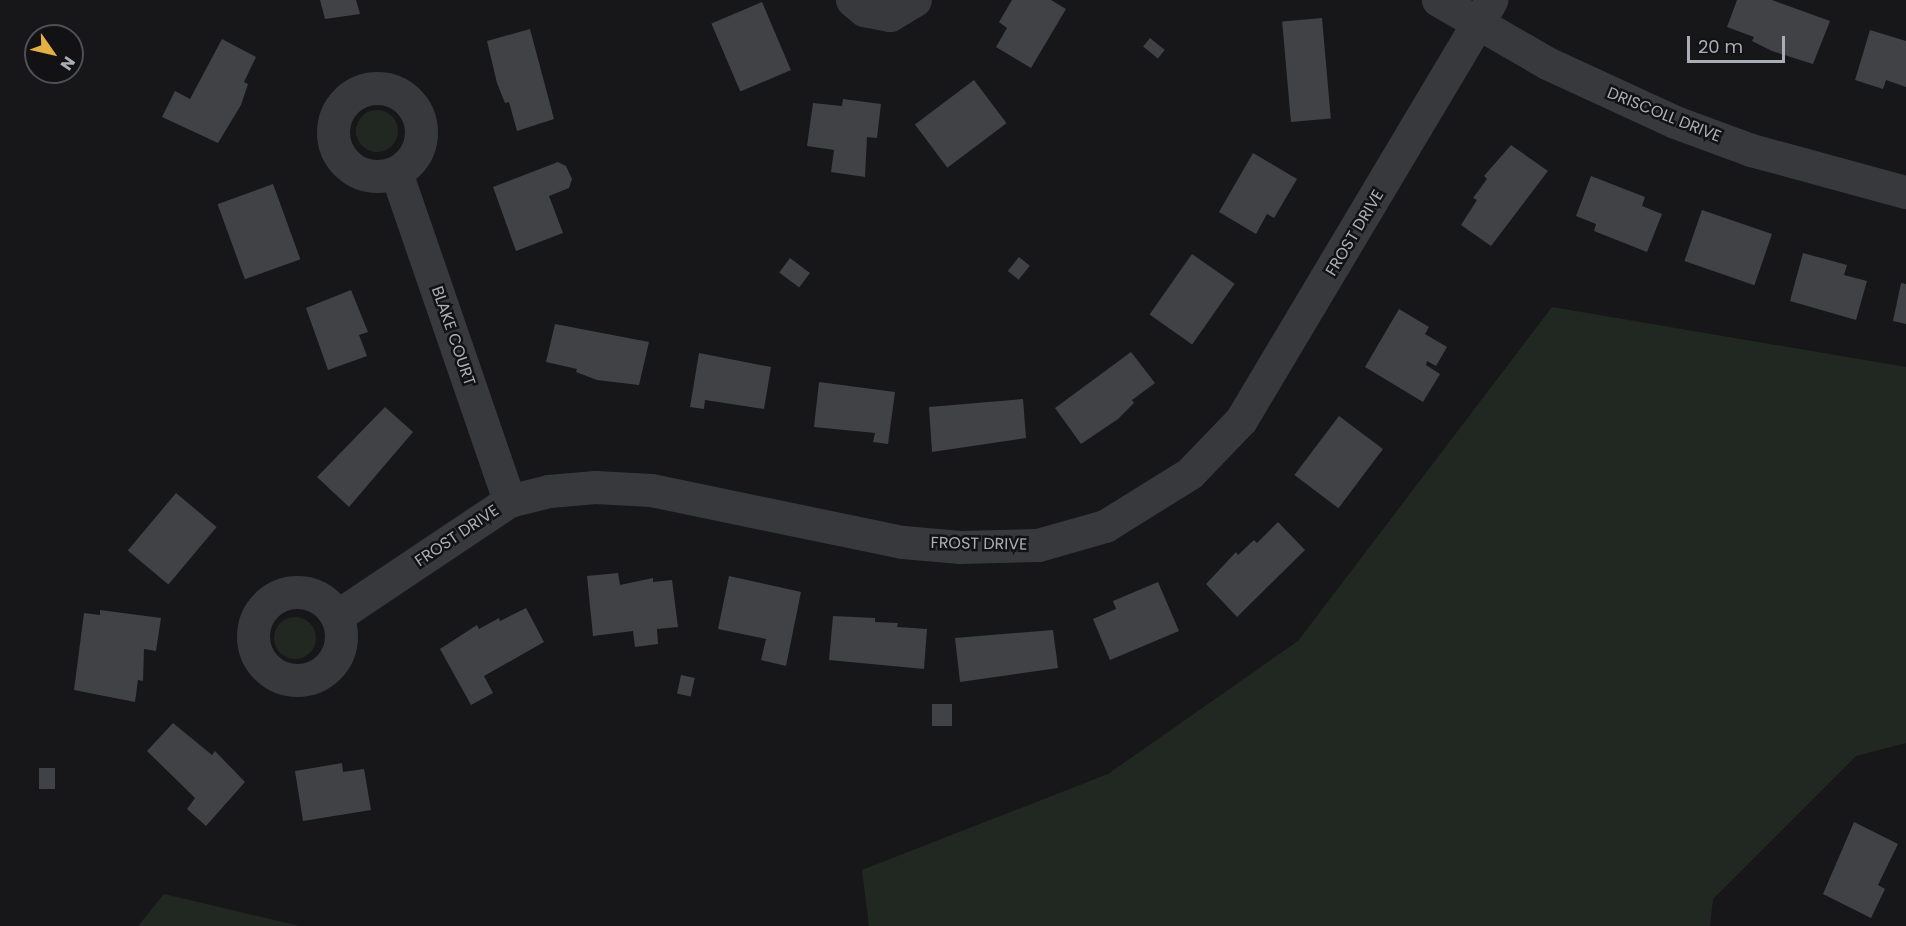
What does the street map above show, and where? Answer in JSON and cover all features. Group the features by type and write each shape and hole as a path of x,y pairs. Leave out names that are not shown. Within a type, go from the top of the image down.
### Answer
{"street":[{"path":"852,0 864,10 890,15 915,0"},
{"name":"DRISCOLL DRIVE","path":"1438,0 1485,13 1546,63 1675,122 1751,150 1906,192"},
{"name":"FROST DRIVE","path":"337,616 509,501 595,487 651,490 903,542 960,547 1038,545 1105,526 1190,473 1225,442 1241,420 1485,13"},
{"name":"BLAKE COURT","path":"396,172 509,501"}],"shaded area":[{"path":"377,110 392,116 398,131 392,146 377,152 362,146 356,131 362,116"},
{"path":"1552,307 1906,367 1906,743 1856,756 1713,899 1710,926 869,926 862,870 1108,774 1298,641"},
{"path":"295,617 310,623 316,638 310,653 295,659 280,653 274,638 280,623"},
{"path":"164,894 300,926 138,926"}],"building":[{"path":"320,0 356,0 360,14 325,19"},
{"path":"1012,0 1051,0 1066,9 1031,68 996,47 1007,28 999,22"},
{"path":"1737,0 1772,0 1830,21 1813,64 1772,51 1752,41 1754,37 1727,27"},
{"path":"762,2 791,70 740,92 711,23"},
{"path":"1322,18 1331,119 1291,122 1282,21"},
{"path":"530,29 554,119 517,131 509,102 505,103 497,83 487,41"},
{"path":"1870,30 1906,41 1906,87 1886,80 1883,89 1855,80"},
{"path":"1150,38 1165,50 1158,59 1143,47"},
{"path":"222,39 256,57 244,82 248,84 241,105 218,143 162,117 175,91 190,99"},
{"path":"974,80 1006,123 947,168 915,125"},
{"path":"843,99 881,104 877,138 867,137 865,177 831,172 834,150 807,146 813,103 842,106"},
{"path":"1511,145 1548,171 1491,246 1461,225 1477,200 1473,198 1487,179 1484,176"},
{"path":"1253,153 1297,179 1274,218 1267,214 1256,234 1219,212"},
{"path":"558,162 566,166 572,179 569,188 549,196 563,233 516,251 493,187"},
{"path":"1591,176 1645,197 1642,206 1662,214 1647,252 1594,231 1596,224 1576,216"},
{"path":"273,184 300,259 245,279 218,204"},
{"path":"1702,210 1772,234 1754,285 1684,261"},
{"path":"1803,253 1847,265 1844,275 1867,281 1856,320 1790,301"},
{"path":"1192,254 1235,284 1192,344 1150,315"},
{"path":"1019,257 1030,266 1019,280 1008,271"},
{"path":"790,258 810,273 799,287 779,272"},
{"path":"1901,283 1906,284 1906,324 1893,321"},
{"path":"351,290 368,332 359,335 367,356 328,370 306,308"},
{"path":"1399,309 1429,327 1425,334 1447,347 1436,366 1427,361 1426,365 1440,374 1423,402 1365,367"},
{"path":"555,324 649,342 639,385 597,380 576,372 577,369 546,362"},
{"path":"1131,352 1155,383 1132,400 1134,403 1118,419 1081,444 1055,408"},
{"path":"699,353 771,367 764,409 705,400 704,409 690,407"},
{"path":"819,382 895,392 888,444 873,442 875,433 814,427"},
{"path":"1023,399 1026,438 932,452 929,407"},
{"path":"385,407 413,432 349,507 317,477"},
{"path":"1339,416 1383,449 1338,508 1294,475"},
{"path":"176,493 217,527 168,585 128,550"},
{"path":"1278,522 1305,550 1237,617 1206,584 1236,552 1238,555 1254,540 1257,543"},
{"path":"618,573 620,585 653,578 653,582 672,580 678,627 657,629 658,644 635,647 633,631 593,636 587,576"},
{"path":"729,576 801,592 786,666 761,660 766,639 718,629"},
{"path":"1158,582 1179,631 1110,660 1093,619 1116,609 1113,601"},
{"path":"526,608 544,642 484,676 493,693 471,705 440,649 477,625 479,629 499,618 500,621"},
{"path":"100,610 161,618 156,651 144,649 143,681 138,680 135,702 74,690 84,613 100,615"},
{"path":"833,616 875,618 875,622 898,623 897,627 927,629 924,669 829,660"},
{"path":"1053,630 1058,668 960,682 955,638"},
{"path":"681,675 695,678 691,696 677,694"},
{"path":"932,704 952,704 952,726 932,726"},
{"path":"173,723 212,755 215,751 245,782 206,826 187,809 195,798 147,751"},
{"path":"342,763 343,772 364,769 371,810 303,821 295,771"},
{"path":"39,768 55,768 55,789 39,789"},
{"path":"1854,822 1898,844 1878,885 1885,889 1871,918 1823,894"}]}
